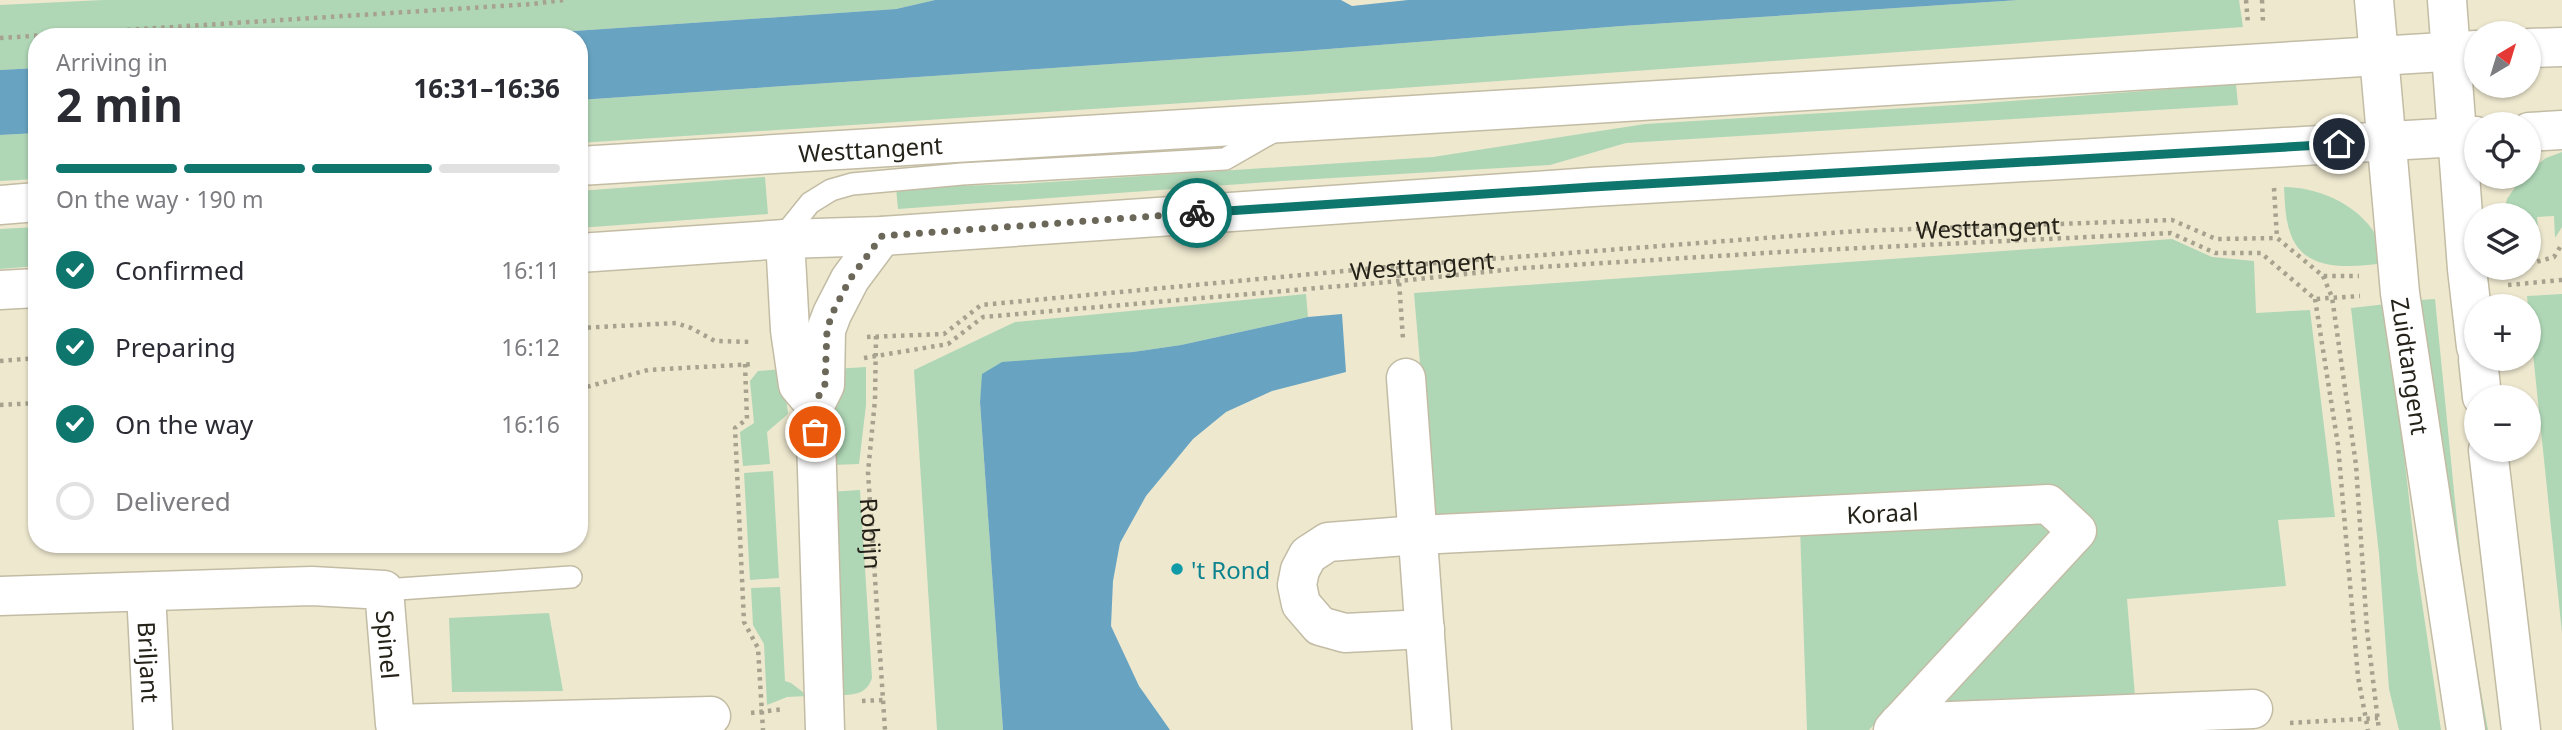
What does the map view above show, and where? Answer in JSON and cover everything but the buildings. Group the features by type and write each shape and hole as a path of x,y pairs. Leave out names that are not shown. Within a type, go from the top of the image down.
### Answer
{"main road":[{"name":"Zuidtangent","path":"2374,0 2386,141 2385,284 2466,730"},
{"path":"2447,0 2463,50 2465,112"},
{"path":"2541,48 2562,47"},
{"name":"Westtangent","path":"588,165 2463,50"},
{"path":"2541,131 2562,130"},
{"path":"588,252 785,239 882,236 1605,186 2464,137"},
{"path":"2467,189 2470,294"},
{"path":"0,205 28,203"},
{"path":"810,350 827,330 850,279 882,236"},
{"path":"785,239 810,350 825,384 814,405 824,717"},
{"path":"0,290 28,288"},
{"path":"1406,378 1432,730"},
{"path":"2489,462 2521,730"},
{"name":"Koraal","path":"1425,629 1345,634 1320,626 1301,604 1297,585 1300,570 1308,555 1328,542 1418,535 2048,504 2077,531 1896,726"},
{"name":"Spinel","path":"0,596 312,586 384,590 395,724 712,716"},
{"name":"Briljant","path":"146,593 153,730"},
{"name":"Koraal","path":"1896,726 2007,724 2253,709"}],"lane":[{"name":"Westtangent","path":"785,239 789,229 810,203 831,190 852,184 962,174 1225,159 1290,122"},
{"path":"384,590 571,577"}],"path":[{"path":"156,28 563,0"},
{"path":"2246,0 2248,31"},
{"path":"2262,0 2263,24"},
{"path":"0,38 28,36"},
{"path":"2274,196 2277,238 2323,276 2332,298 2356,465 2367,630 2379,730"},
{"name":"Westtangent","path":"588,328 676,323 715,341 810,350 876,336 944,334 981,305 1398,267 1857,231 2172,220 2216,239 2277,238"},
{"path":"588,387 648,370 745,364 810,350 875,358 948,344 983,317 1564,265 2171,233 2215,253 2261,253 2315,299 2338,445 2358,677 2368,730"},
{"path":"2541,261 2554,257 2562,244"},
{"path":"1398,267 1406,378"},
{"path":"2323,276 2385,284"},
{"path":"2469,288 2562,280"},
{"path":"2315,299 2332,298 2385,284"},
{"name":"Robijn","path":"876,336 875,400 868,472 885,730"},
{"path":"0,361 28,359"},
{"path":"745,364 747,419 735,428 744,622 758,648 763,730"},
{"path":"0,405 28,403"},
{"path":"2253,709 2290,723 2378,718"},
{"path":"712,716 761,712 824,717"}],"green space":[{"path":"103,0 935,0 896,9 588,30 28,28 28,68 0,70 0,5"},
{"path":"2019,0 2239,0 2243,27 1305,95 588,142 588,99 1303,51 1622,26"},
{"path":"2236,84 2238,105 1626,143 1550,165 898,209 896,188 1020,184 1433,157 1645,124 1972,104"},
{"path":"28,133 28,179 0,181 0,135"},
{"path":"2562,152 2562,227 2555,238 2554,216 2541,217 2541,203 2506,203 2514,189 2541,189 2541,162"},
{"path":"765,177 768,214 588,227 588,190"},
{"path":"2284,187 2326,195 2352,209 2372,229 2381,244 2386,263 2330,265 2306,255 2296,246 2290,232"},
{"path":"28,227 28,267 0,269 0,229"},
{"path":"2172,239 2212,257 2254,261 2256,313 2310,310 2335,517 2278,520 2286,586 2127,599 2135,696 1888,709 1869,730 1807,730 1799,499 1433,517 1414,293"},
{"path":"1306,294 1308,317 1181,345 983,374 980,402 1003,730 937,730 914,370 1015,322"},
{"path":"2562,294 2562,633 2541,431 2541,385 2536,385 2535,371 2541,371 2541,295"},
{"path":"2435,299 2461,562 2488,730 2478,730 2419,300"},
{"path":"2387,304 2417,569 2441,730 2399,730 2389,689 2379,554 2351,308"},
{"path":"866,367 866,405 859,464 832,465 834,369"},
{"path":"783,369 788,414 767,432 770,464 743,466 740,432 754,423 750,381 758,371"},
{"path":"773,471 779,578 750,580 744,473"},
{"path":"860,490 872,678 860,692 841,695 828,492"},
{"path":"780,587 785,681 808,696 787,697 767,705 764,644 753,625 751,588"},
{"path":"549,613 563,691 452,692 449,618"}],"water":[{"path":"935,0 1341,0 1352,6 1408,0 2019,0 588,99 588,30 896,9"},
{"path":"28,68 28,133 0,135 0,70"},
{"path":"1342,314 1346,372 1272,391 1226,412 1193,439 1146,496 1120,543 1113,581 1111,626 1139,686 1170,730 1003,730 980,402 982,374 1002,362 1133,352 1181,345 1308,317"}],"way so far":[{"path":"815,432 814,405 825,384 827,330 832,314 850,279 882,236 1197,213"}],"place":[{"name":"'t Rond","path":"1177,569"}],"route":[{"path":"1197,213 1592,187 2339,144"}]}
